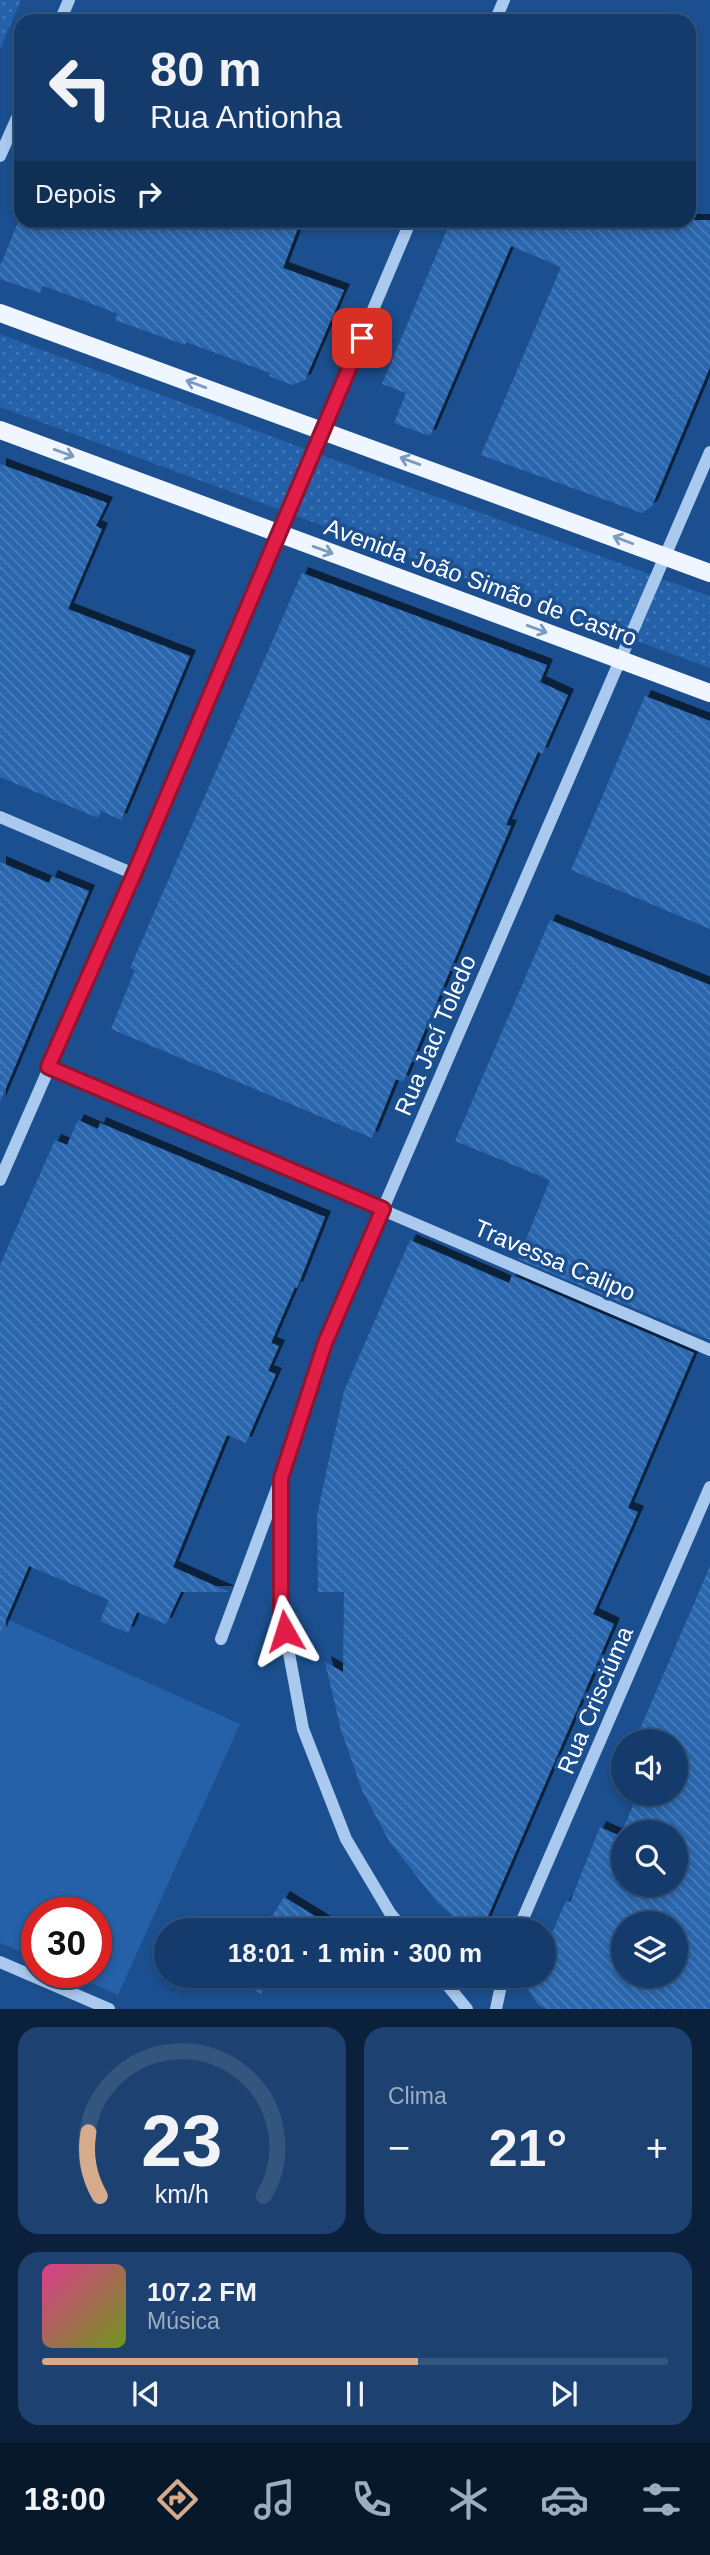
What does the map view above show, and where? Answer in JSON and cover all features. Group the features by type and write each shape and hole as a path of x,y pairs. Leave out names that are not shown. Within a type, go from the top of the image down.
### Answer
{"main road":[{"path":"0,313 710,573"},
{"name":"Avenida João Simão de Castro","path":"0,430 710,693"}],"street":[{"path":"0,156 14,124"},
{"path":"0,1180 134,874 408,228"},
{"name":"Rua Jací Toledo","path":"394,1918 346,1839 303,1729 281,1610 281,1478 325,1343 710,452"},
{"path":"0,817 134,874"},
{"name":"Travessa Calipo","path":"48,1067 710,1350"},
{"path":"221,1639 281,1478"},
{"name":"Rua Crisciúma","path":"523,1918 710,1487"},
{"path":"0,1962 109,2009"},
{"path":"450,1988 467,2009"},
{"path":"496,2009 500,1988"}],"shaded area":[{"path":"0,0 21,0 14,14 0,49"},
{"path":"0,334 310,451 710,596 710,668 0,407"},
{"path":"0,1616 240,1724 118,1995 102,1988 112,1988 112,1897 21,1897 21,1952 0,1943"}],"building":[{"path":"696,220 710,220 710,367 652,506 642,513 481,455 561,267 511,246 430,436 394,423 406,393 382,384 448,228 696,228"},
{"path":"16,228 298,228 283,268 344,290 305,380 292,385 269,376 270,373 186,342 185,345 115,320 118,314 77,298 43,286 40,293 0,279 0,266"},
{"path":"0,464 107,503 96,526 102,529 68,609 190,656 121,820 101,811 98,818 0,777"},
{"path":"302,573 547,665 540,682 568,695 542,754 538,752 506,825 511,826 403,1082 396,1079 372,1138 111,1029 135,970 130,968"},
{"path":"645,696 710,721 710,929 571,870"},
{"path":"0,862 49,883 52,876 89,891 0,1102"},
{"path":"550,920 710,985 710,1340 518,1259 550,1180 455,1141"},
{"path":"78,1120 98,1129 100,1123 325,1217 297,1288 295,1287 271,1343 279,1346 268,1371 276,1374 246,1443 227,1435 173,1567 229,1592 181,1592 166,1624 137,1612 128,1633 100,1621 109,1600 29,1566 0,1634 0,1265 55,1140 67,1145"},
{"path":"410,1240 509,1283 512,1275 694,1353 628,1508 638,1512 593,1614 614,1624 487,1918 455,1918 437,1902 389,1841 362,1790 341,1730 325,1662 343,1672 344,1592 318,1592 317,1516 344,1391"},
{"path":"710,1566 710,2009 548,2009 538,2005 527,1988 556,1988 556,1924 566,1901 570,1902 600,1827 611,1832 611,1897 688,1897 688,1820 627,1820 633,1806 688,1806 688,1729 640,1729"},
{"path":"284,1897 318,1918 271,1918"},
{"path":"251,1988 265,1988 261,1994"}],"route":[{"path":"285,1631 281,1610 281,1478 325,1343 383,1209 48,1067 134,874 362,338"}]}
